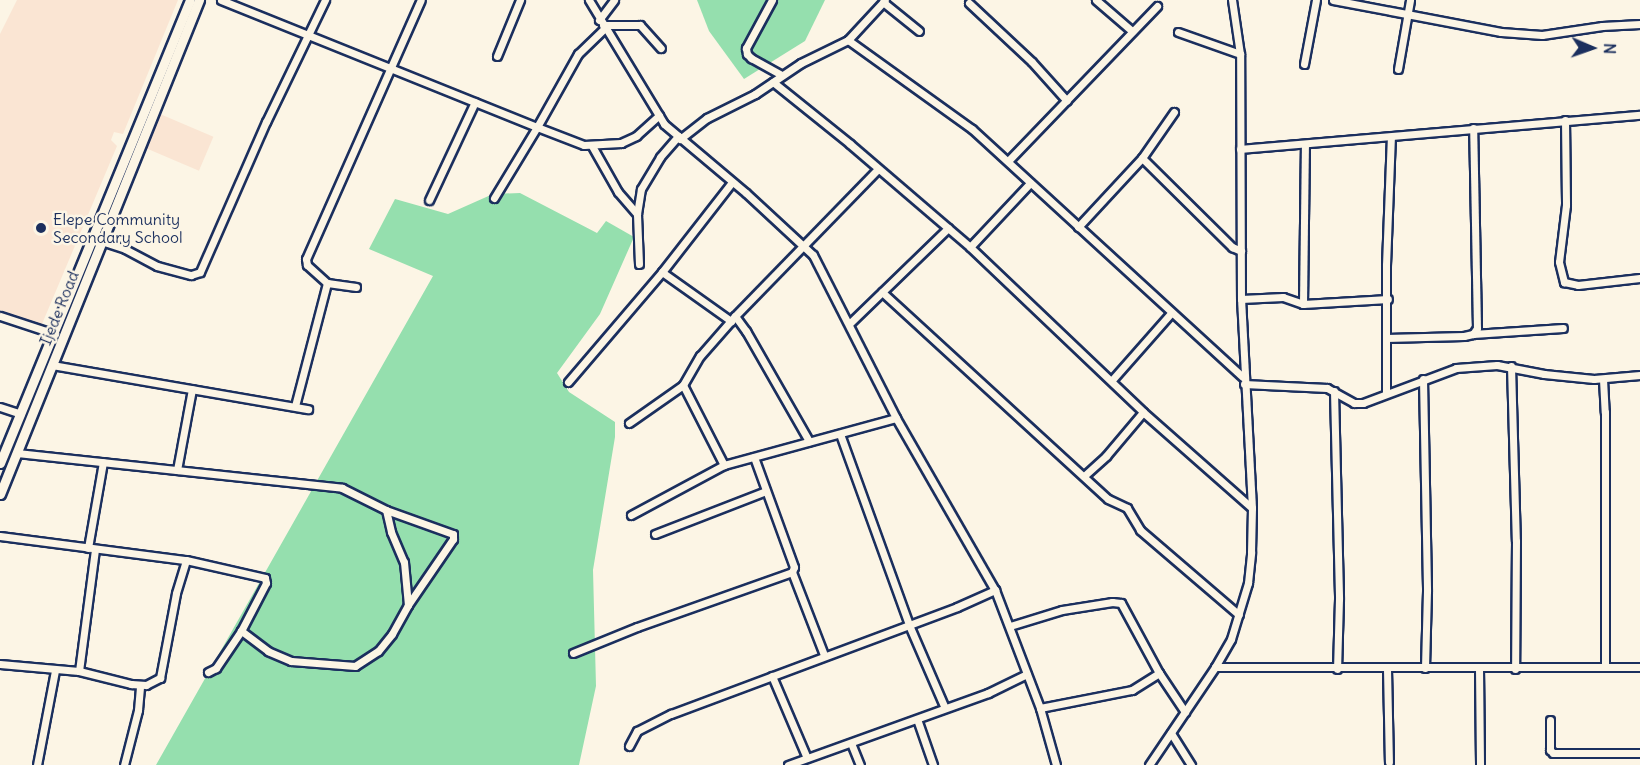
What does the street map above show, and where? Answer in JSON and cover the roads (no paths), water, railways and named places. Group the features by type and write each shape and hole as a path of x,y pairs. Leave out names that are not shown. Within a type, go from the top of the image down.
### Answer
{"main road":[{"name":"Ijede Road","path":"0,494 101,241 190,0"},
{"name":"Ijede Road","path":"0,463 175,44 198,0"}],"street":[{"path":"221,0 393,67 537,127 592,146 631,140 659,115"},
{"path":"101,241 125,249 157,266 191,275 200,272 266,122 324,0"},
{"path":"356,287 327,283 307,265 306,259 421,0"},
{"path":"497,56 520,0"},
{"path":"589,0 659,115 679,137 805,245 816,260 896,418 995,590 1040,708 1056,765"},
{"path":"494,198 578,54 602,24 614,0"},
{"path":"772,0 746,48 751,58 782,75"},
{"path":"1096,0 1132,31"},
{"path":"1149,765 1215,667 1231,639 1248,583 1252,508 1241,299 1240,54 1232,0"},
{"path":"1305,64 1316,0"},
{"path":"1333,0 1501,32 1542,35 1602,26 1640,24"},
{"path":"1398,69 1410,0"},
{"path":"639,264 637,214 644,182 679,137 801,63 848,40 884,1 919,31"},
{"path":"969,3 1022,52 1067,101"},
{"path":"1008,161 1157,6"},
{"path":"602,24 640,25 661,48"},
{"path":"1178,32 1240,54"},
{"path":"848,40 972,129 1244,380 1327,388 1354,403 1363,403 1456,368 1510,366 1544,374 1603,379 1640,375"},
{"path":"773,82 970,247 1143,412 1252,508"},
{"path":"429,200 475,102"},
{"path":"1078,227 1142,158 1174,112"},
{"path":"1240,148 1640,115"},
{"path":"1565,120 1566,205 1559,262 1564,282 1578,285 1640,278"},
{"path":"1473,128 1477,328 1473,334"},
{"path":"1386,393 1391,137"},
{"path":"1303,304 1305,144"},
{"path":"592,146 615,188 637,214"},
{"path":"1142,158 1232,247 1240,251"},
{"path":"629,423 683,385 700,356 733,319 878,169"},
{"path":"568,382 662,272 732,182"},
{"path":"970,247 1030,183"},
{"path":"849,324 948,228"},
{"path":"662,272 733,319 746,331 809,441"},
{"path":"295,406 327,283"},
{"path":"882,292 1108,499 1127,508 1140,530 1239,615"},
{"path":"1241,299 1283,297 1303,304 1388,299"},
{"path":"1112,380 1171,313"},
{"path":"0,316 55,334"},
{"path":"1386,338 1563,328"},
{"path":"52,365 308,409"},
{"path":"1510,366 1517,573 1515,669"},
{"path":"1423,379 1427,591 1425,668"},
{"path":"1603,379 1605,667"},
{"path":"683,385 724,465"},
{"path":"177,470 192,389"},
{"path":"1334,391 1339,610 1337,669"},
{"path":"0,407 21,414"},
{"path":"1084,476 1106,456 1143,412"},
{"path":"631,515 724,465 896,418"},
{"path":"840,434 909,625 945,708"},
{"path":"17,453 342,488 386,510 453,534 453,539 408,604 397,626 378,651 354,666 282,659 241,631"},
{"path":"754,457 794,567 792,572 824,656"},
{"path":"79,671 103,462"},
{"path":"655,534 766,491"},
{"path":"386,510 391,532 404,562 408,604"},
{"path":"0,536 186,560 265,578 266,583 241,631 220,663 208,672"},
{"path":"0,664 55,671 79,671 140,685 160,678 176,593 186,560"},
{"path":"573,653 637,627 792,572"},
{"path":"629,746 637,731 649,724 995,590"},
{"path":"1010,626 1062,610 1117,601 1121,603 1159,673 1185,712"},
{"path":"1215,667 1515,669 1640,667"},
{"path":"1479,668 1480,765"},
{"path":"1387,669 1389,762"},
{"path":"37,765 55,671"},
{"path":"1040,708 1132,690 1159,673"},
{"path":"788,765 945,708 1027,674"},
{"path":"772,676 807,758"},
{"path":"124,765 138,710 140,685"},
{"path":"916,719 933,765"},
{"path":"1550,720 1550,750 1553,753 1640,753"},
{"path":"1171,733 1191,765"},
{"path":"851,742 860,765"}],"place":[{"name":"Elepe Community Secondary School","path":"41,228"}]}
